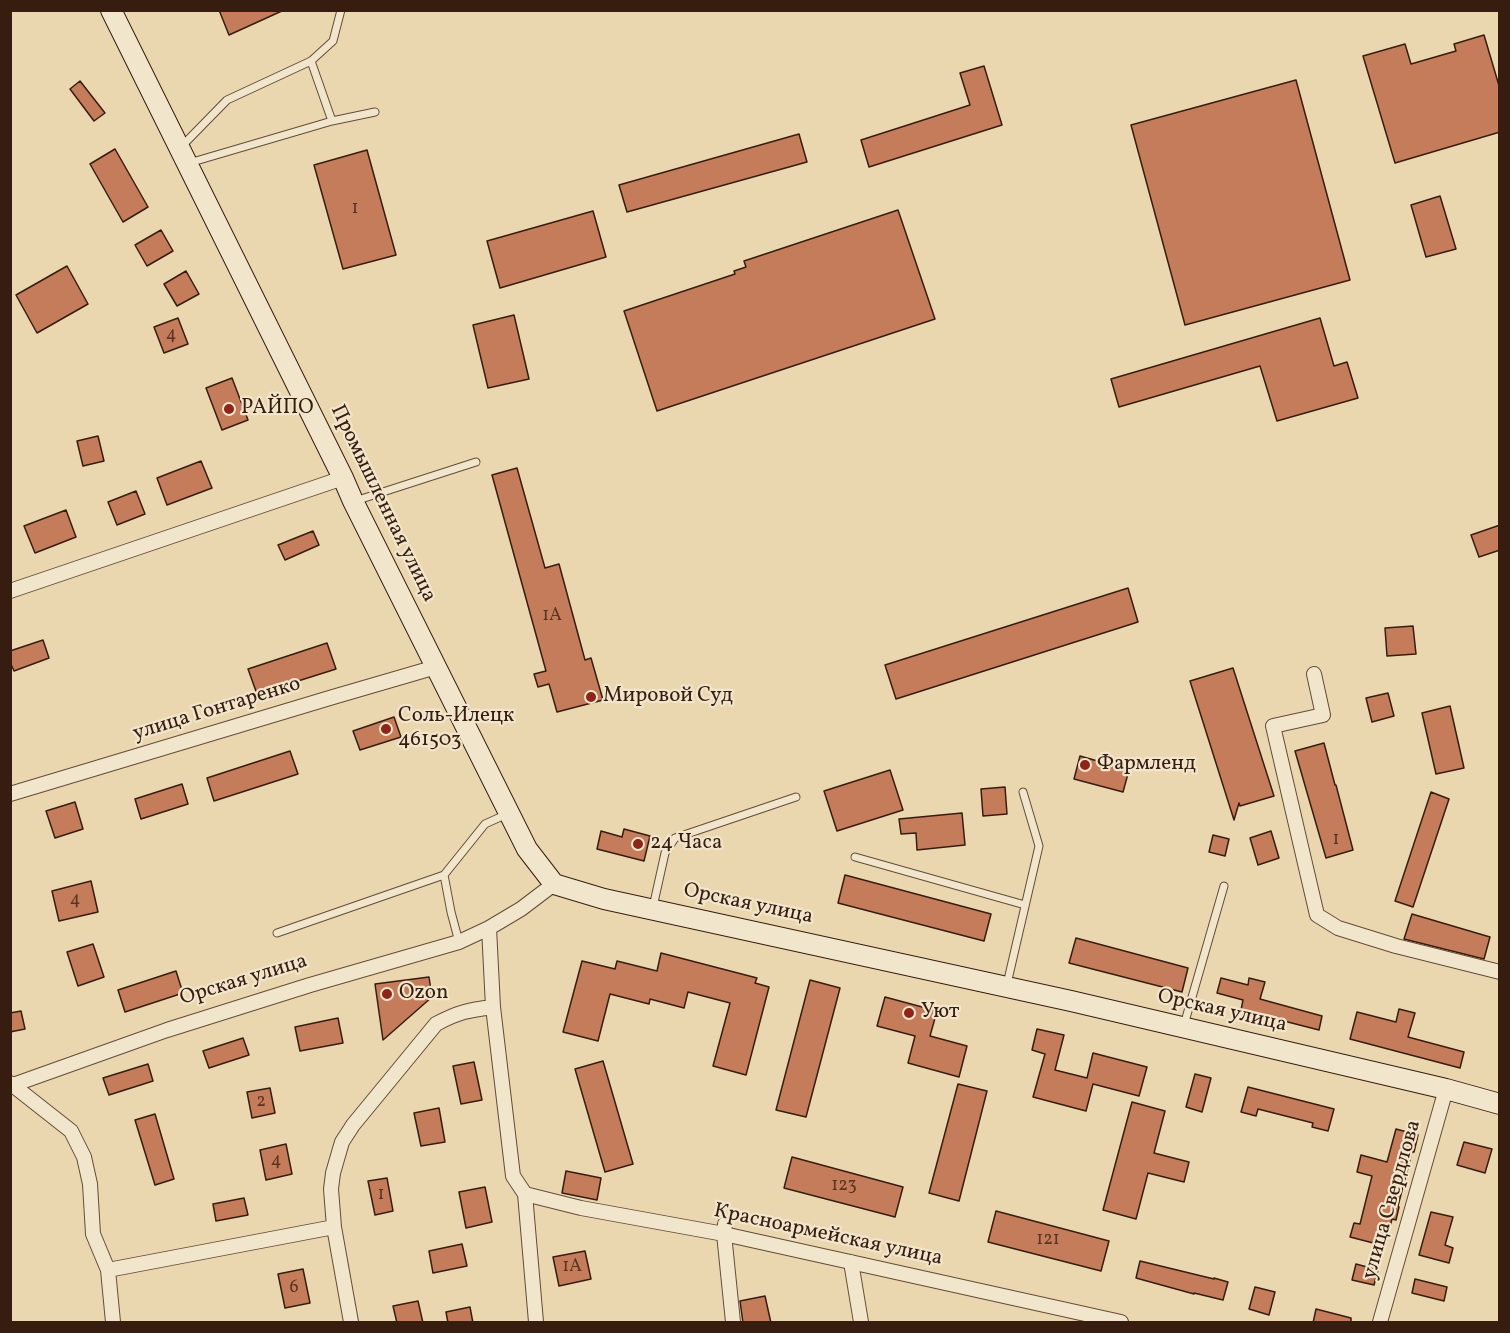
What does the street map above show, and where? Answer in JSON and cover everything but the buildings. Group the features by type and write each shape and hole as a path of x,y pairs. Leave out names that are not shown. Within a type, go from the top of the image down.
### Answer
{"street":[{"name":"Промышленная улица","path":"111,10 527,849 554,884"},
{"path":"10,591 343,478"},
{"name":"улица Гонтаренко","path":"10,794 436,667"},
{"path":"1314,674 1323,715 1273,726 1317,915 1338,928 1396,946 1500,972"},
{"name":"Орская улица","path":"12,1085 167,1030 459,942 521,909 554,884 604,899 1184,1027 1500,1104"},
{"path":"489,928 493,1007 513,1176 521,1190 536,1323"},
{"path":"351,1323 334,1227 331,1190 333,1173 342,1142 353,1125 436,1024 468,1010 493,1007"},
{"path":"12,1085 71,1131 84,1157 90,1184 93,1234 108,1270 113,1323"},
{"name":"улица Свердлова","path":"1380,1323 1446,1089"},
{"name":"Красноармейская улица","path":"521,1190 581,1208 724,1229 1084,1318 1121,1323"},
{"path":"108,1270 334,1227"},
{"path":"724,1229 733,1323"},
{"path":"851,1262 861,1323"}],"lane":[{"path":"183,157 227,100 311,61 333,42 341,10"},
{"path":"311,61 332,121"},
{"path":"183,157 375,112"},
{"path":"353,501 476,462"},
{"path":"1006,986 1039,846 1023,792"},
{"path":"652,909 665,853 675,838 796,796"},
{"path":"277,933 444,876 485,824 509,813"},
{"path":"855,857 1025,905"},
{"path":"444,876 459,942"},
{"path":"1184,1027 1224,886"}],"place":[{"name":"РАЙПО","path":"229,409"},
{"name":"Мировой Суд","path":"591,697"},
{"name":"Соль-Илецк 461503","path":"386,729"},
{"name":"Фармленд","path":"1085,765"},
{"name":"24 Часа","path":"638,844"},
{"name":"Ozon","path":"387,994"},
{"name":"Уют","path":"909,1013"}]}
